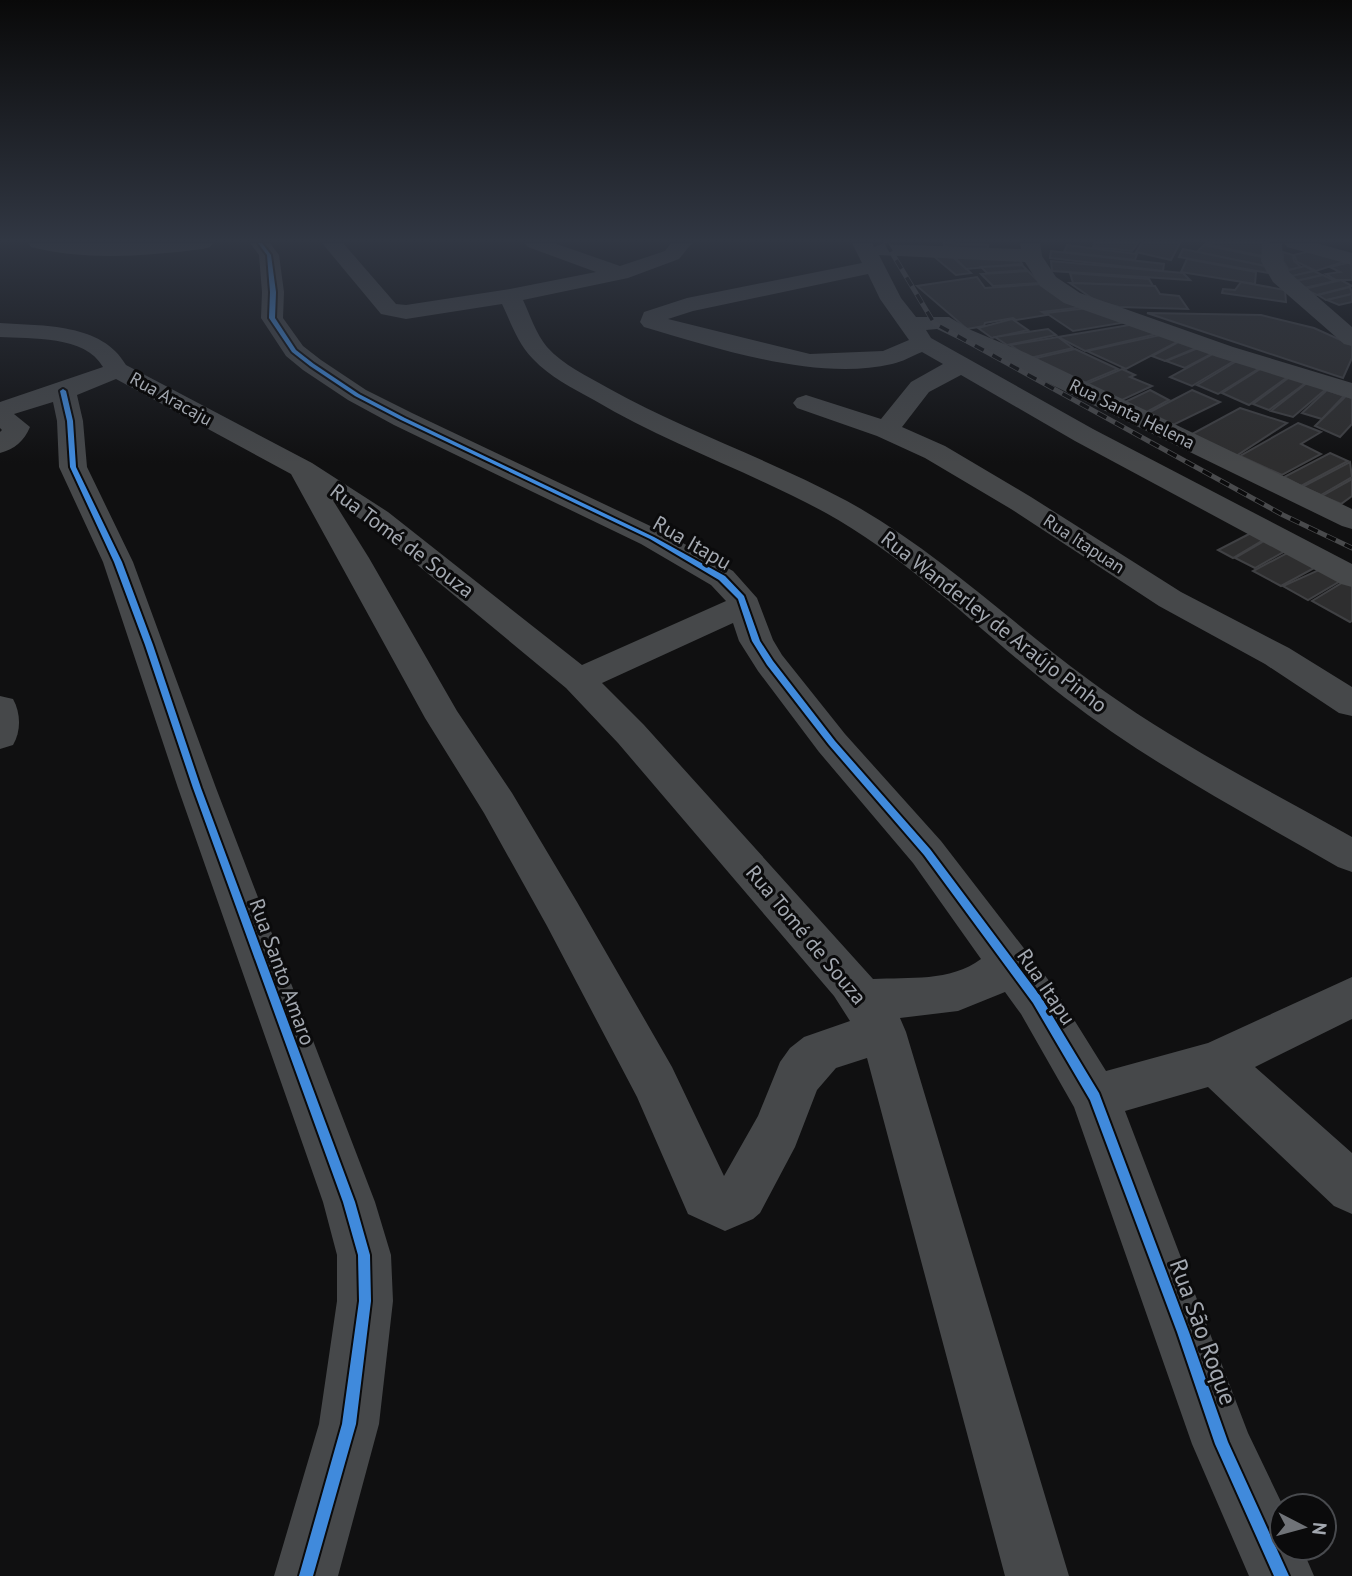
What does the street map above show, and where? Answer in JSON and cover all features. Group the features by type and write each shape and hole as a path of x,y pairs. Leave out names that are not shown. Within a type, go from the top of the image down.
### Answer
{"street":[{"name":"Rua Itapu","path":"272,317 294,351 357,395 652,538 722,578 741,598 756,641 770,663 832,743 927,852 1037,1000 1095,1097"},
{"name":"Rua Wanderley de Araújo Pinho","path":"519,317 539,352 556,368 638,415 826,502 867,525 905,550 1078,690 1146,737 1352,856"},
{"path":"653,317 652,321 699,336 810,360 856,361 888,358 916,334 941,322"},
{"path":"907,317 916,334 958,366 1352,577"},
{"name":"Rua Santa Helena","path":"934,317 963,335 1006,353 1352,520"},
{"path":"1122,317 1352,391"},
{"path":"1326,317 1352,339"},
{"name":"Rua Aracaju","path":"0,330 47,334 93,345 107,353 117,370 302,469"},
{"path":"886,429 920,387 958,366"},
{"path":"0,410 63,391 117,370"},
{"name":"Rua Santo Amaro","path":"63,391 73,467 118,562 149,645 197,788 349,1202 364,1255 365,1301 349,1424 306,1576"},
{"name":"Rua Itapuan","path":"806,403 886,429 935,452 1021,503 1170,599 1277,656 1352,704"},
{"path":"0,416 17,427 13,435 0,445"},
{"path":"302,469 443,718 498,803 562,914 655,1083 706,1196 726,1205 741,1195 777,1130 797,1078 807,1064 821,1052 873,1015 959,993 991,979 1009,963"},
{"name":"Rua Tomé de Souza","path":"302,469 378,517 578,680 711,823 873,1015 1037,1576"},
{"path":"578,680 743,606"},
{"path":"0,708 0,736"},
{"path":"1095,1097 1216,1063 1352,997"},
{"path":"1216,1063 1352,1188"},
{"name":"Rua São Roque","path":"1095,1097 1222,1444 1282,1576"}],"building":[{"path":"953,317 1037,317 1016,320 1013,318 967,329"},
{"path":"1051,317 1112,317 1127,322 1073,331"},
{"path":"1158,317 1267,317 1314,328 1352,345 1352,358 1343,378"},
{"path":"1012,319 1028,330 992,338 978,328"},
{"path":"1135,324 1161,333 1085,351 1058,337"},
{"path":"1048,329 1056,335 1007,345 995,337"},
{"path":"1165,334 1181,340 1126,369 1087,351"},
{"path":"1058,337 1073,348 1030,358 1010,345"},
{"path":"1182,340 1201,346 1165,361 1152,356"},
{"path":"1203,346 1217,351 1185,368 1166,361"},
{"path":"1075,349 1118,369 1082,384 1032,359"},
{"path":"1218,351 1239,358 1192,386 1170,377"},
{"path":"1240,359 1263,366 1218,394 1197,385"},
{"path":"1265,366 1289,376 1249,405 1222,393"},
{"path":"1122,369 1135,375 1130,377 1152,386 1122,400 1086,384"},
{"path":"1291,376 1307,382 1269,410 1253,404"},
{"path":"1308,382 1326,389 1293,417 1271,411"},
{"path":"1150,390 1169,400 1143,414 1125,402"},
{"path":"1192,390 1220,402 1173,425 1146,414"},
{"path":"1327,390 1344,396 1322,419 1302,413"},
{"path":"1346,396 1352,398 1352,424 1340,437 1315,426"},
{"path":"1240,408 1287,423 1236,456 1192,434"},
{"path":"1298,423 1321,432 1301,444 1321,454 1282,475 1240,456"},
{"path":"1330,453 1348,461 1301,486 1284,477"},
{"path":"1350,462 1352,477 1321,495 1302,487"},
{"path":"1352,479 1352,496 1341,504 1322,496"},
{"path":"1253,532 1265,539 1233,558 1218,550"},
{"path":"1266,540 1287,550 1255,568 1235,558"},
{"path":"1289,552 1318,566 1281,586 1253,571"},
{"path":"1321,569 1342,580 1308,600 1283,586"},
{"path":"1345,581 1352,585 1350,622 1312,601"}],"railway":[{"path":"930,317 934,323 1283,515 1352,548"}],"cycle path":[{"path":"272,317 294,351 357,395 652,538 722,578 741,598 756,641 770,663 832,743 927,852 1037,1000 1095,1097 1222,1444 1282,1576"},
{"path":"63,391 70,421 73,467 118,562 149,645 197,788 349,1202 364,1255 365,1301 349,1424 306,1576"}]}
